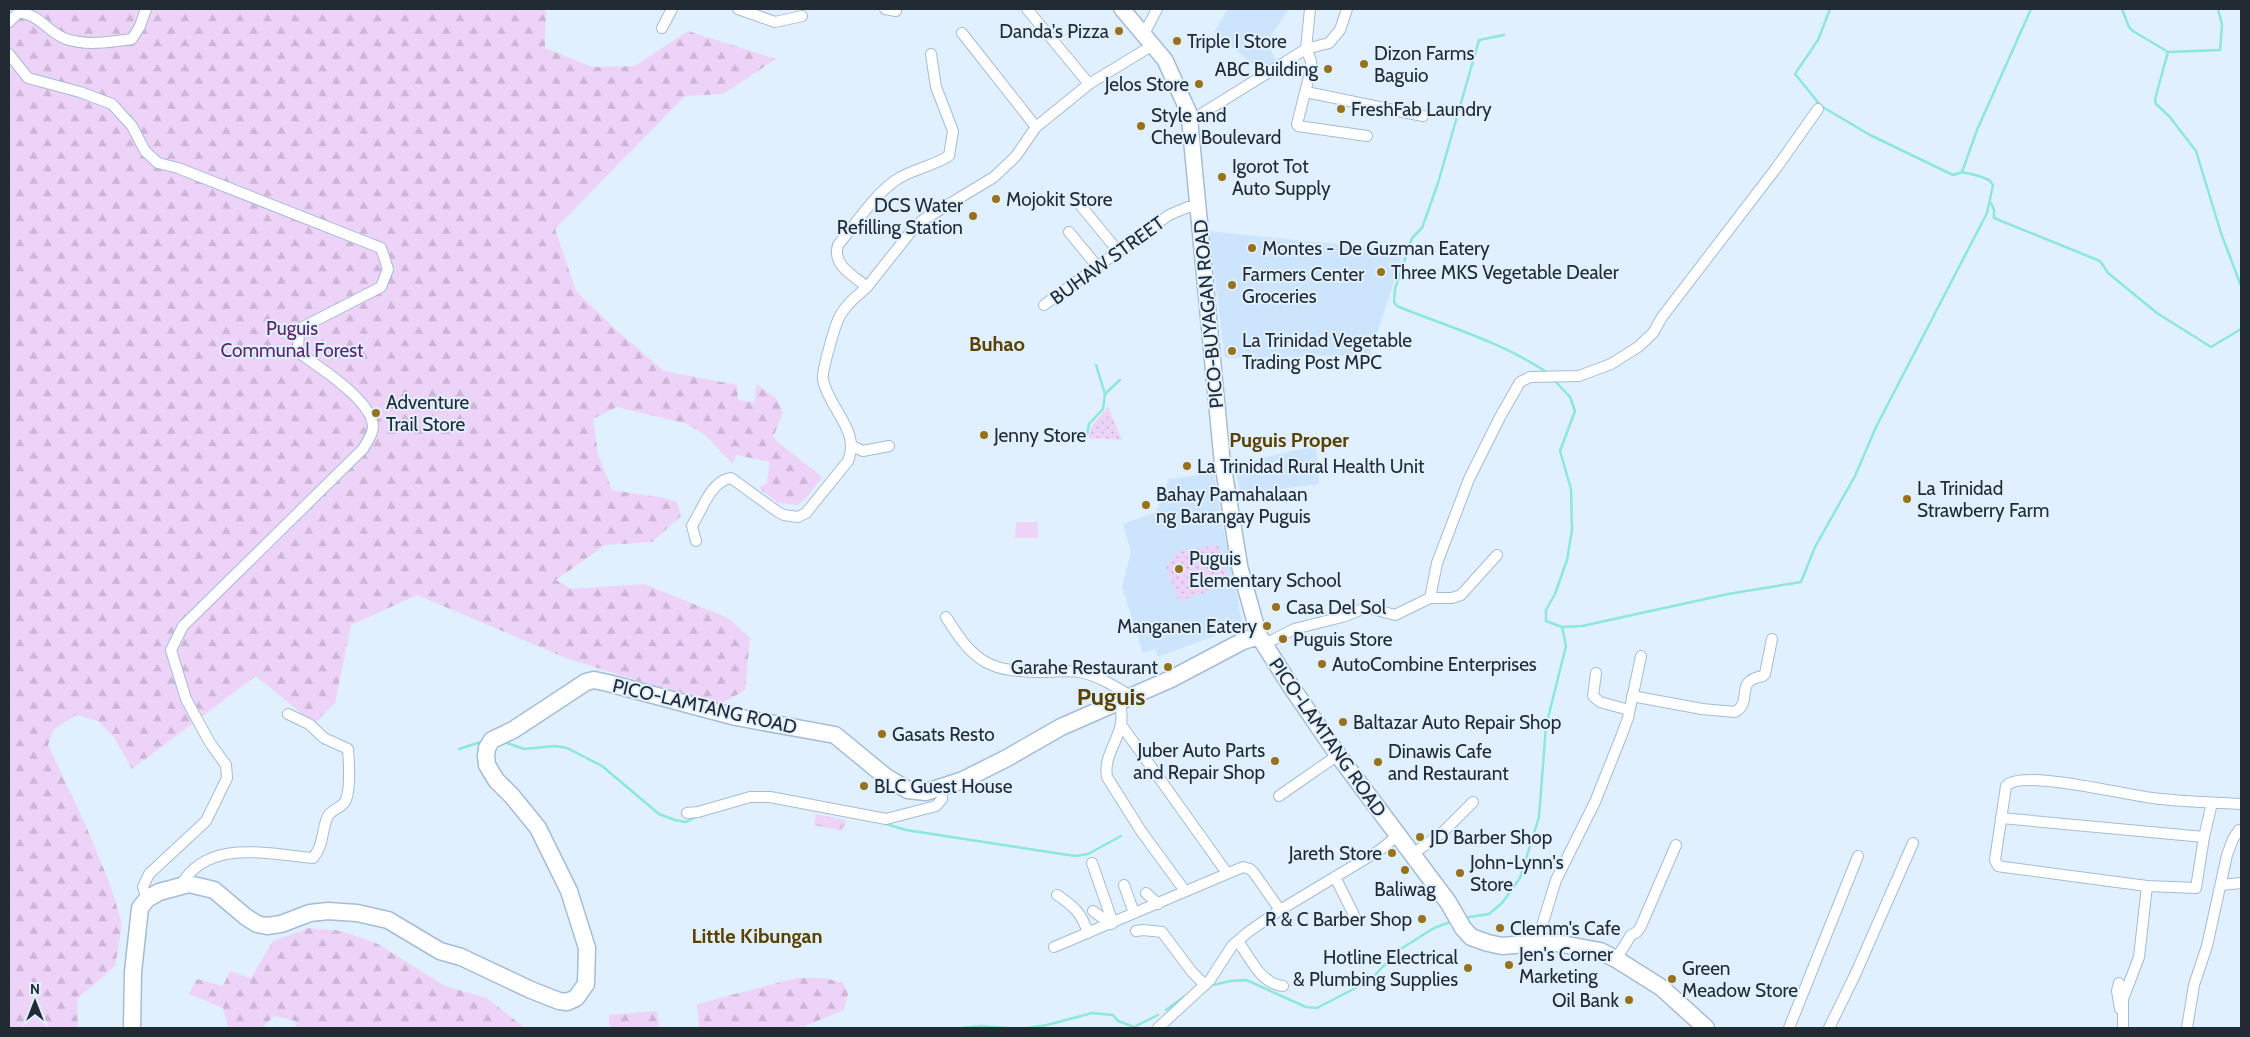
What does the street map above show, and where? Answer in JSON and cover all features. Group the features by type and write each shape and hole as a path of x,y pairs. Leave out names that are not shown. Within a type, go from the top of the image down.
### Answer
{"main road":[{"name":"PICO-BUYAGAN ROAD","path":"1122,9 1165,60 1187,107 1190,121 1193,207 1222,459 1239,560 1262,640"},
{"name":"PICO-LAMTANG ROAD","path":"147,899 181,885 198,885 214,890 246,917 267,926 281,924 310,913 328,911 356,913 388,920 440,951 460,957 552,999 568,1002 583,992 588,974 587,948 577,912 564,878 538,828 512,796 496,780 488,765 486,756 487,748 492,740 513,730 581,684 594,680 736,717 834,734 886,776 908,790 926,792 978,773 1061,727 1171,679 1243,641 1262,640 1338,754 1372,798 1397,836 1413,854 1455,913 1463,928 1471,936 1502,946 1551,942 1600,951 1662,988 1706,1028"},
{"path":"132,1028 133,972 137,930 140,908 147,899"}],"street":[{"path":"9,22 19,12 32,14 65,39 98,43 132,39 140,26 146,9"},
{"path":"662,28 672,9"},
{"path":"738,9 775,22 802,16"},
{"path":"885,9 896,11"},
{"path":"1027,9 1088,84"},
{"path":"696,541 692,526 713,490 726,479 731,478 784,515 801,517 848,461 852,446 849,430 836,411 822,376 840,315 848,303 867,287 918,224 994,177 1016,156 1036,127 1088,84 1148,39 1157,9"},
{"path":"1310,9 1306,49 1311,61 1311,69 1306,92 1296,120 1298,126 1367,136"},
{"path":"1190,121 1306,49 1329,43 1340,30 1347,9"},
{"path":"962,33 1036,127"},
{"path":"9,54 28,78 80,92 112,104 132,126 145,152 158,163 178,168 381,248 388,269 381,288 298,329 298,352 352,392 371,416 373,431 362,449 183,626 171,650 186,699 210,743 226,765 227,778 206,821 149,874 143,887 147,899"},
{"path":"867,287 840,264 836,258 838,245 887,187 903,176 949,156 952,146 953,131 936,88 931,54"},
{"path":"1306,92 1423,116"},
{"path":"1430,598 1437,563 1469,479 1520,382 1530,377 1571,377 1586,374 1611,364 1638,347 1653,333 1662,317 1777,167 1818,109"},
{"path":"1081,206 1118,251"},
{"name":"BUHAW STREET","path":"1044,305 1169,215 1193,207"},
{"path":"1069,232 1097,266"},
{"path":"852,446 863,451 889,446"},
{"path":"1262,640 1363,609 1373,609 1397,615 1430,598 1452,598 1461,595 1497,555"},
{"path":"946,616 966,647 988,664 1017,671 1082,673 1112,685 1125,699 1122,726 1114,742 1106,774 1135,822 1185,891"},
{"path":"1632,696 1651,701 1735,712 1739,710 1743,703 1749,681 1765,674 1772,639"},
{"path":"1537,942 1556,880 1604,781 1629,710 1641,656"},
{"path":"1596,673 1593,696 1600,702 1629,710"},
{"path":"181,885 188,872 218,854 234,852 313,858 320,849 330,812 343,804 348,795 348,749 324,738 309,724 288,714"},
{"path":"1122,726 1227,873"},
{"path":"1279,796 1338,754"},
{"path":"2212,804 2204,837 2196,888 2147,886 1998,866 1994,856 2006,786 2014,780 2041,780 2080,785 2151,798 2212,804 2241,804"},
{"path":"687,813 698,812 750,797 770,798 886,819 936,806 942,799 941,787"},
{"path":"1413,854 1444,831 1473,802"},
{"path":"2001,818 2204,837"},
{"path":"1158,1028 1210,980 1232,946 1238,941 1280,910 1380,850 1397,836"},
{"path":"2187,1028 2194,985 2207,946 2221,885 2238,836"},
{"path":"1829,1028 1855,975 1913,843"},
{"path":"1616,959 1631,935 1637,932 1641,926 1676,845"},
{"path":"1789,1028 1858,856"},
{"path":"1092,863 1112,923"},
{"path":"1054,947 1243,867 1250,869 1280,910"},
{"path":"1335,877 1354,915"},
{"path":"2221,885 2241,883"},
{"path":"1124,885 1134,913"},
{"path":"2123,1026 2123,999 2139,957 2147,886"},
{"path":"1146,893 1158,904"},
{"path":"1057,895 1070,902 1078,911 1088,933"},
{"path":"1092,911 1112,923"},
{"path":"1136,931 1162,932 1192,972 1205,984"},
{"path":"1238,941 1264,978 1272,985 1283,986"},
{"path":"2119,984 2116,991 2120,1009 2119,1022 2123,1026"}],"shaded area":[{"path":"1228,9 1289,9 1266,43 1276,60 1260,70 1214,32"},
{"path":"1209,231 1404,251 1370,355 1225,358"},
{"path":"1316,445 1319,484 1241,494 1234,465"},
{"name":"Puguis Elementary School","path":"1214,473 1238,607 1244,625 1158,657 1155,649 1143,653 1122,587 1131,552 1123,524 1156,512 1169,479"}],"green space":[{"name":"Puguis Communal Forest","path":"9,9 546,9 545,48 592,67 635,66 688,31 776,59 723,94 685,96 555,229 576,291 614,328 664,371 737,385 738,400 755,402 756,384 776,398 783,413 773,437 822,477 807,497 798,505 778,503 759,488 767,482 770,462 736,455 733,464 705,435 687,424 617,407 593,419 598,454 612,490 664,498 677,502 681,516 652,542 605,545 556,580 571,589 644,584 728,618 750,638 745,690 717,706 566,658 417,595 351,625 335,703 314,724 256,676 132,769 114,737 98,721 76,715 54,729 48,745 86,826 111,887 122,924 115,966 77,999 78,1028 9,1028"},
{"path":"1108,407 1122,440 1089,438 1093,425"},
{"path":"1016,522 1038,522 1038,538 1015,538"},
{"path":"1219,545 1230,584 1179,601 1166,567 1178,551"},
{"path":"816,814 846,820 843,831 814,825"},
{"path":"309,928 341,931 376,943 445,986 487,998 525,1028 296,1028 295,1021 274,1016 262,1028 228,1028 223,1008 189,994 197,979 223,986 230,971 251,978 273,941"},
{"path":"797,978 825,978 843,983 848,994 844,1010 800,1028 699,1028 697,1004"},
{"path":"657,1011 659,1028 610,1028 609,1015"}],"waterway":[{"path":"1555,381 1570,397 1575,411 1560,451 1571,489 1572,530 1567,560 1555,594 1546,610 1546,621 1562,627 1582,626 1728,594 1801,582 1815,547 1855,476 1876,427 1987,213 1993,185 1989,180 1979,176 1962,172 1953,175 1870,135 1821,106 1795,74 1818,40 1830,9"},
{"path":"1962,172 1977,130 2031,9"},
{"path":"2122,9 2129,27 2133,31 2168,52 2220,50 2222,25 2218,9"},
{"path":"1504,35 1479,40 1438,183 1422,228 1412,238 1395,289 1394,302 1397,306 1512,352 1548,373"},
{"path":"2168,52 2155,99 2156,104 2169,116 2196,151 2221,233 2241,286"},
{"path":"1177,104 1183,123"},
{"path":"1991,203 1994,210 1994,218 2100,261 2108,273 2157,313 2211,347 2241,329"},
{"path":"1096,365 1105,394"},
{"path":"1087,435 1089,424 1103,409 1105,394 1120,380"},
{"path":"1463,918 1489,914 1502,903 1520,878 1539,817 1546,726 1566,646 1562,627"},
{"path":"459,749 484,741"},
{"path":"504,742 524,749 555,746 567,748 602,766 659,814 686,822 698,816"},
{"path":"886,824 906,830 1075,856 1088,854 1121,836"},
{"path":"1209,986 1230,981 1246,980 1306,1007 1317,1008 1369,981 1399,950 1434,928 1453,921"},
{"path":"1166,1010 1185,996"},
{"path":"1028,1028 1092,1013 1113,1015 1118,1021 1134,1027 1158,1015"},
{"path":"961,1028 981,1026 1007,1028"}],"place":[{"name":"Danda's Pizza","path":"1119,31"},
{"name":"Triple I Store","path":"1177,41"},
{"name":"Dizon Farms Baguio","path":"1364,64"},
{"name":"ABC Building","path":"1328,69"},
{"name":"Jelos Store","path":"1199,84"},
{"name":"FreshFab Laundry","path":"1341,109"},
{"name":"Style and Chew Boulevard","path":"1141,126"},
{"name":"Igorot Tot Auto Supply","path":"1222,177"},
{"name":"Mojokit Store","path":"996,199"},
{"name":"DCS Water Refilling Station","path":"973,216"},
{"name":"Montes - De Guzman Eatery","path":"1252,248"},
{"name":"Three MKS Vegetable Dealer","path":"1381,272"},
{"name":"Farmers Center Groceries","path":"1232,285"},
{"name":"La Trinidad Vegetable Trading Post MPC","path":"1232,351"},
{"name":"Adventure Trail Store","path":"376,413"},
{"name":"Jenny Store","path":"984,435"},
{"name":"La Trinidad Rural Health Unit","path":"1187,466"},
{"name":"La Trinidad Strawberry Farm","path":"1907,499"},
{"name":"Bahay Pamahalaan ng Barangay Puguis","path":"1146,505"},
{"name":"Puguis Elementary School","path":"1179,569"},
{"name":"Casa Del Sol","path":"1276,607"},
{"name":"Manganen Eatery","path":"1267,626"},
{"name":"Puguis Store","path":"1283,639"},
{"name":"AutoCombine Enterprises","path":"1322,664"},
{"name":"Garahe Restaurant","path":"1168,667"},
{"name":"Baltazar Auto Repair Shop","path":"1343,722"},
{"name":"Gasats Resto","path":"882,734"},
{"name":"Juber Auto Parts and Repair Shop","path":"1275,761"},
{"name":"Dinawis Cafe and Restaurant","path":"1378,762"},
{"name":"BLC Guest House","path":"864,786"},
{"name":"JD Barber Shop","path":"1420,837"},
{"name":"Jareth Store","path":"1392,853"},
{"name":"Baliwag","path":"1405,870"},
{"name":"John-Lynn's Store","path":"1460,873"},
{"name":"R & C Barber Shop","path":"1422,919"},
{"name":"Clemm's Cafe","path":"1500,928"},
{"name":"Jen's Corner Marketing","path":"1509,965"},
{"name":"Hotline Electrical & Plumbing Supplies","path":"1468,968"},
{"name":"Green Meadow Store","path":"1672,979"},
{"name":"Oil Bank","path":"1629,1000"}],"district":[{"name":"Buhao","path":"997,344"},
{"name":"Puguis Proper","path":"1289,440"},
{"name":"Puguis","path":"1111,697"},
{"name":"Little Kibungan","path":"757,936"}]}
